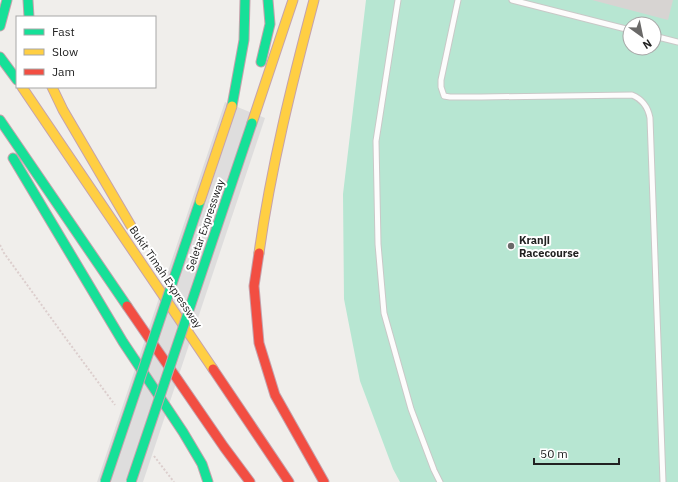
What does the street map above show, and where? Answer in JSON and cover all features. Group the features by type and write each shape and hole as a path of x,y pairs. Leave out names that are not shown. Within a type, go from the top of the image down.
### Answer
{"highway":[{"path":"0,26 7,0"},
{"path":"28,0 29,16"},
{"path":"105,482 232,106 243,42 246,8 245,0"},
{"path":"255,112 260,69 270,24 268,0"},
{"path":"255,112 293,0"},
{"path":"314,0 275,164 263,222 254,286 259,343 275,395 324,482"},
{"path":"0,57 16,79"},
{"name":"Bukit Timah Expressway","path":"23,88 289,482"},
{"path":"52,88 63,110 134,233"},
{"name":"Seletar Expressway","path":"131,482 255,112"},
{"path":"0,120 224,447 250,482"},
{"path":"8,151 123,342 195,451 202,464 208,482"},
{"path":"141,246 180,319"}],"lane":[{"path":"398,0 376,141 379,252 384,313 411,409 440,482"},
{"path":"458,0 441,80 441,87 444,96 481,97 632,94 639,98 647,108 650,118 663,482"},
{"path":"512,0 622,28"},
{"path":"662,38 678,42"}],"path":[{"path":"0,245 4,253 118,408"},
{"path":"151,451 174,482"}],"green space":[{"name":"Kranji Racecourse","path":"366,0 678,0 678,482 400,482 393,469 360,381 344,299 343,194"}],"pier":[{"path":"225,102 265,118 143,482 97,482"}],"building":[{"path":"592,0 673,0 668,20 662,18 662,16 653,16"}],"traffic: fast":[{"path":"0,26 7,0"},
{"path":"28,0 29,16"},
{"path":"232,106 244,40 245,0"},
{"path":"261,62 270,24 268,0"},
{"path":"0,57 16,79"},
{"path":"0,120 127,306"},
{"path":"131,482 252,123"},
{"path":"13,158 123,342 183,432 202,464 208,482"},
{"path":"105,482 200,201"}],"traffic: slow":[{"path":"252,123 293,0"},
{"path":"259,253 283,125 314,0"},
{"path":"23,88 213,369"},
{"path":"52,88 63,110 131,226"},
{"path":"200,201 232,106"}],"traffic: jam":[{"path":"259,253 254,286 259,343 275,395 324,482"},
{"path":"127,306 224,447 250,482"},
{"path":"213,369 289,482"}],"place":[{"name":"Kranji Racecourse","path":"511,246"}]}
